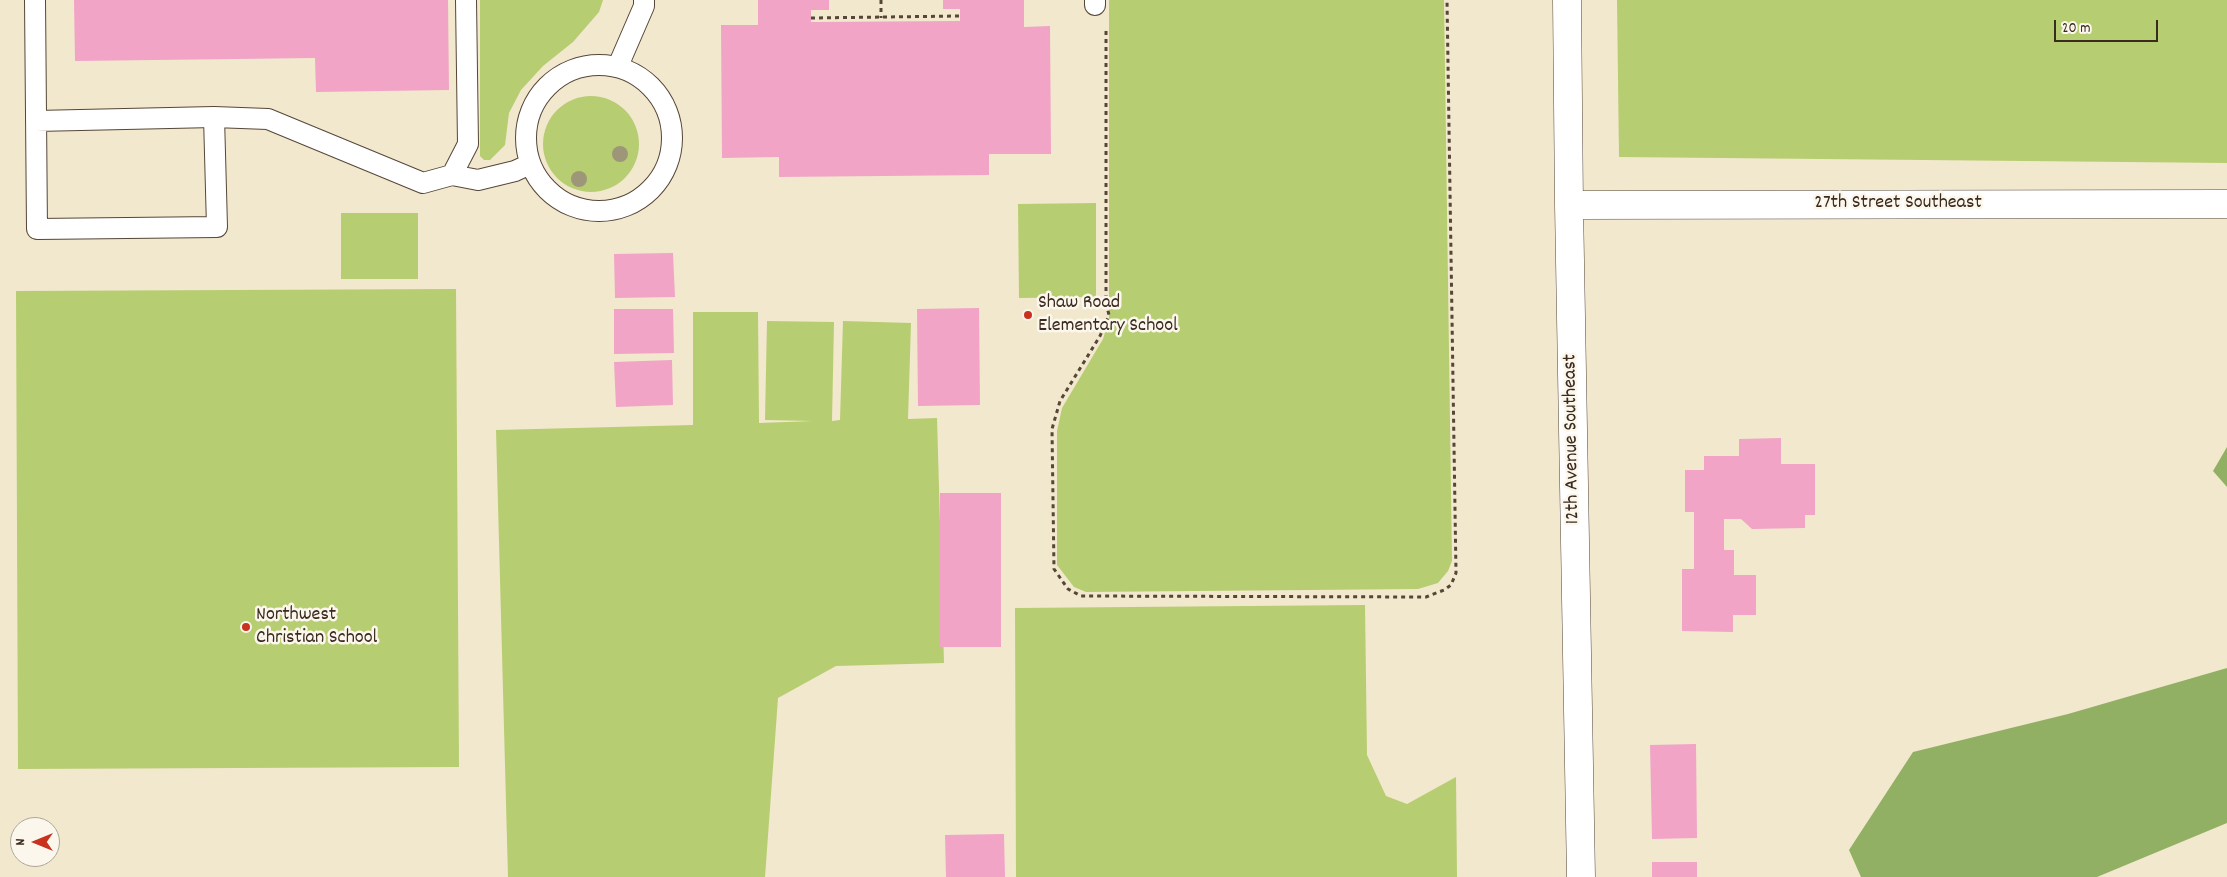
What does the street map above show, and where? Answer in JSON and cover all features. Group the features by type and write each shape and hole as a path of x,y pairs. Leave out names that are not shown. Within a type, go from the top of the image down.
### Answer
{"street":[{"name":"12th Avenue Southeast","path":"1567,0 1581,877"},
{"name":"27th Street Southeast","path":"1569,205 2227,204"}],"lane":[{"path":"35,0 37,229 217,227 214,117"},
{"path":"452,175 468,144 466,0"},
{"path":"618,66 644,6 644,0"},
{"path":"592,64 618,66 640,77 659,95 670,118 673,143 666,168 654,187 636,202 614,210 591,212 569,206 550,193 535,175 526,153 525,130 532,106 547,85 568,71 592,64"},
{"path":"36,121 214,117 268,118 423,183 452,175 478,180 516,171 530,164"}],"path":[{"path":"881,0 881,18"},
{"path":"1106,29 1106,303 1109,316 1100,336 1060,401 1052,429 1054,569 1068,589 1081,596 1426,597 1451,585 1456,573 1447,0"},
{"path":"811,18 960,16"}],"green space":[{"path":"480,0 603,0 599,12 573,42 543,66 521,90 509,113 505,145 490,160 484,160 480,156"},
{"path":"1109,0 1444,0 1452,561 1448,571 1438,583 1418,589 1086,592 1074,587 1057,565 1057,431 1062,408 1103,339 1109,319"},
{"path":"1617,0 2227,0 2227,163 1619,157"},
{"path":"591,96 609,100 625,110 635,126 639,144 635,162 625,178 609,188 591,192 573,188 557,178 547,162 543,144 547,126 557,110 573,100"},
{"path":"1096,203 1096,297 1019,298 1018,204"},
{"path":"341,213 418,213 418,279 341,279"},
{"path":"456,289 459,767 18,769 16,291"},
{"path":"693,312 758,312 759,423 813,421 765,420 767,321 834,322 832,421 840,420 843,321 911,323 908,419 937,418 944,663 836,666 778,698 765,877 508,877 496,430 693,425"},
{"path":"2227,447 2227,487 2213,471"},
{"path":"1365,605 1367,755 1386,796 1407,804 1456,777 1457,877 1016,877 1015,608"},
{"path":"2227,668 2227,823 2097,877 1861,877 1849,850 1913,752 2068,714"}],"building":[{"path":"74,0 448,0 449,90 316,92 315,58 75,61"},
{"path":"758,0 829,0 829,10 811,10 811,22 960,21 960,9 943,9 943,0 1024,0 1024,27 1050,26 1051,154 989,154 989,175 779,177 779,157 722,158 721,25 758,25"},
{"path":"673,253 675,297 615,298 614,254"},
{"path":"979,308 980,405 918,406 917,309"},
{"path":"614,309 673,309 674,353 614,354"},
{"path":"672,360 673,405 616,407 614,362"},
{"path":"1781,438 1781,464 1815,464 1815,515 1805,515 1805,528 1752,529 1741,519 1724,519 1724,550 1734,550 1734,575 1756,575 1756,615 1733,615 1733,632 1682,631 1682,569 1694,569 1694,512 1685,512 1685,470 1704,470 1704,456 1739,456 1739,439"},
{"path":"940,493 1001,493 1001,647 940,647"},
{"path":"1696,744 1697,838 1652,839 1650,745"},
{"path":"1004,834 1005,877 946,877 945,835"},
{"path":"1652,862 1697,862 1697,877 1652,877"}],"place":[{"name":"Shaw Road Elementary School","path":"1028,315"},
{"name":"Northwest Christian School","path":"246,627"}]}
